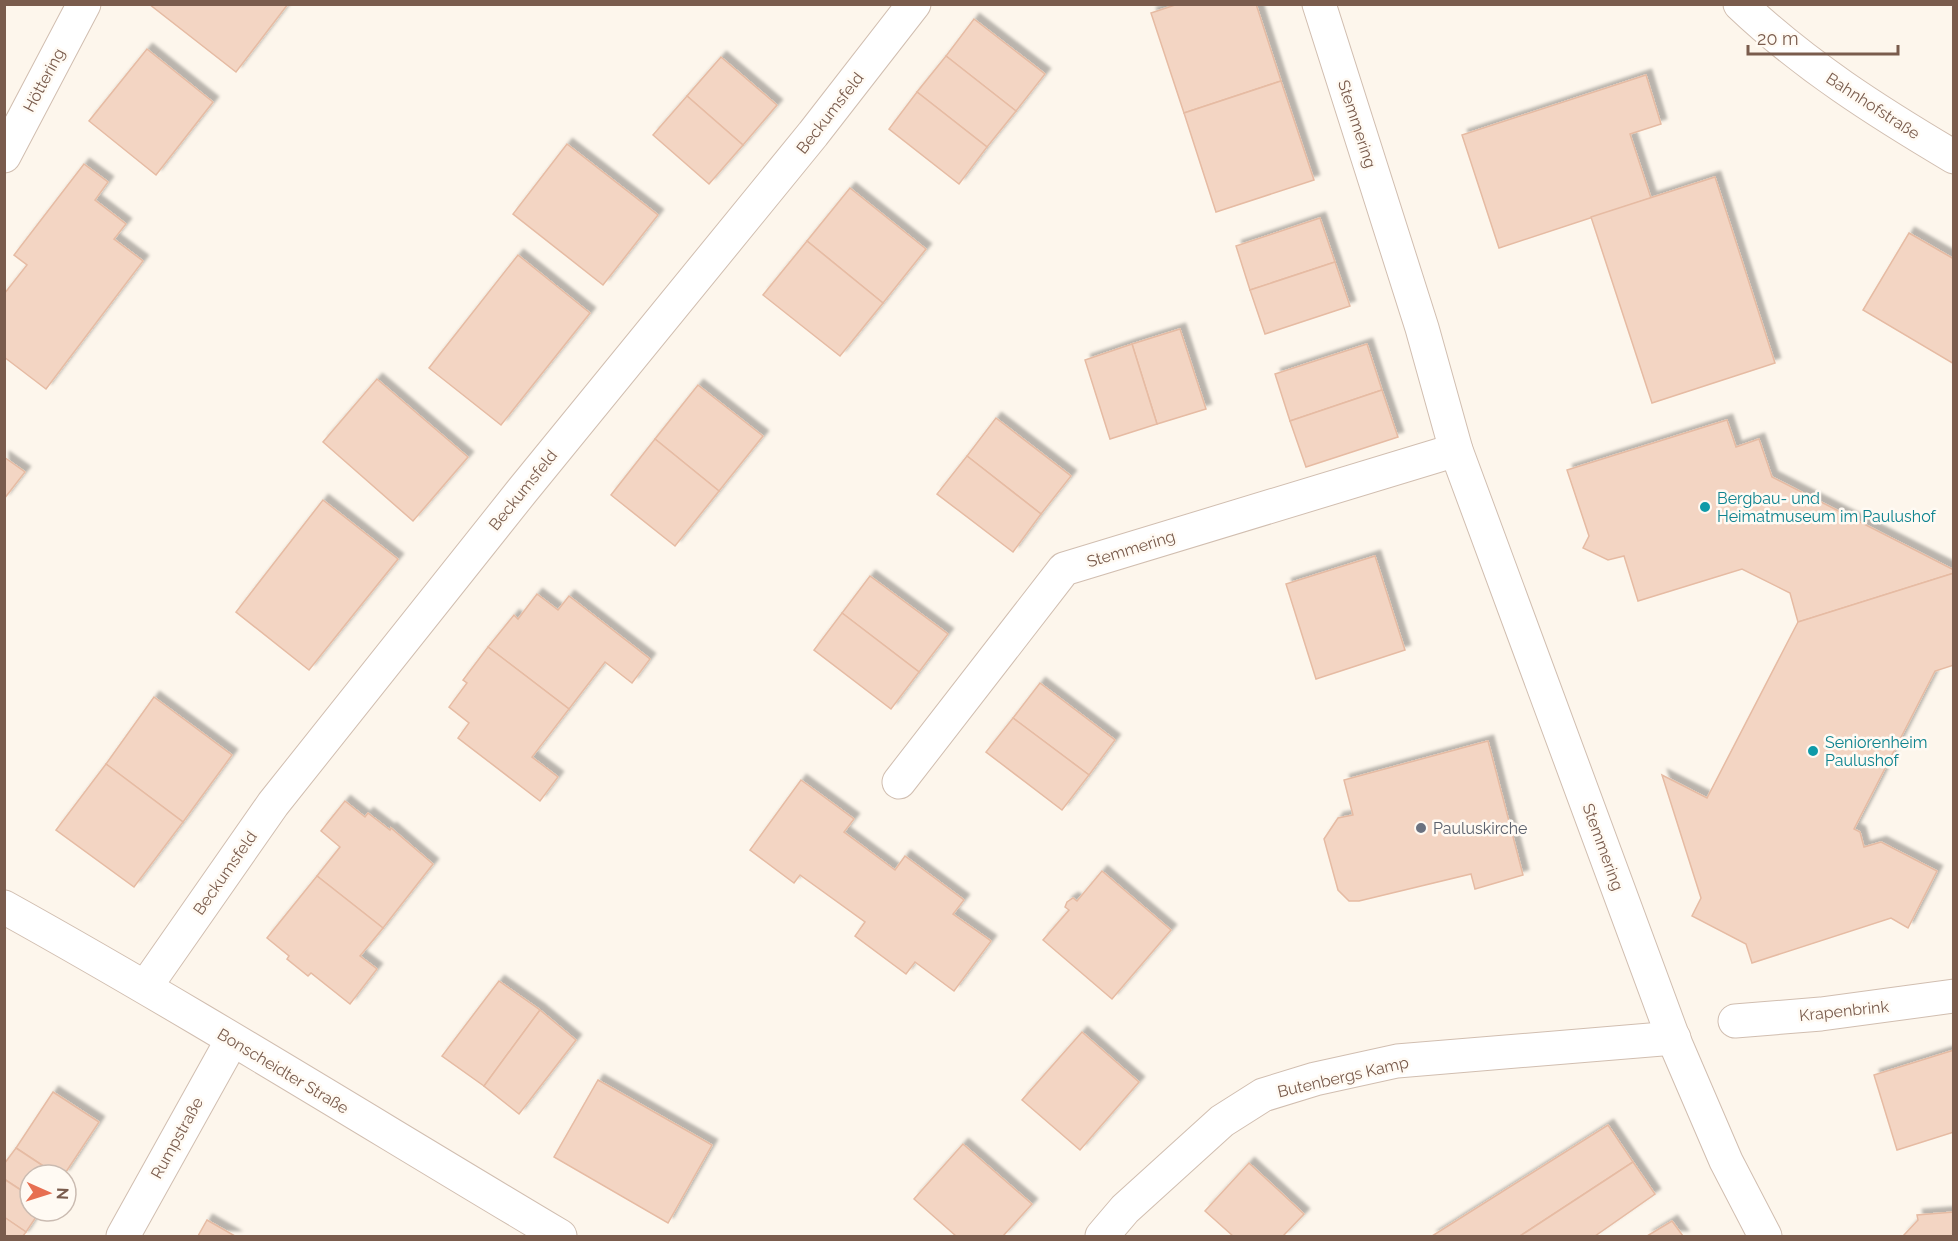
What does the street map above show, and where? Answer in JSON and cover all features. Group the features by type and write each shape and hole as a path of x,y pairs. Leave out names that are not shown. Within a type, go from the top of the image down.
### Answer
{"street":[{"name":"Höttering","path":"4,156 84,4"},
{"name":"Beckumsfeld","path":"146,986 273,804 522,491 813,134 914,4"},
{"name":"Stemmering","path":"1319,4 1422,328 1456,450 1674,1038 1726,1161 1765,1236"},
{"name":"Bahnhofstraße","path":"1740,4 1777,40 1827,76 1897,124 1953,156"},
{"name":"Stemmering","path":"899,782 1065,569 1456,450"},
{"name":"Bonscheidter Straße","path":"4,907 146,986 560,1236"},
{"name":"Krapenbrink","path":"1735,1022 1833,1013 1953,996"},
{"name":"Butenbergs Kamp","path":"1102,1236 1125,1209 1222,1121 1263,1095 1315,1079 1397,1061 1674,1038"},
{"name":"Rumpstraße","path":"123,1236 232,1040"}],"building":[{"path":"149,4 288,4 236,72"},
{"path":"1178,4 1256,4 1281,81 1184,113 1151,13"},
{"path":"974,19 1045,74 1016,111 946,56"},
{"path":"147,49 213,102 156,175 89,121"},
{"path":"946,56 1016,111 987,147 917,92"},
{"path":"721,57 777,105 743,145 687,96"},
{"path":"1646,75 1661,124 1630,134 1651,198 1499,248 1462,135"},
{"path":"1281,81 1314,180 1216,212 1184,113"},
{"path":"917,92 987,147 959,184 889,129"},
{"path":"687,96 743,145 709,184 653,135"},
{"path":"567,144 658,215 603,285 513,214"},
{"path":"84,164 108,182 95,200 126,224 114,239 143,261 46,389 4,357 4,294 27,265 14,255"},
{"path":"1715,177 1775,363 1652,403 1591,217"},
{"path":"850,188 926,249 883,303 807,241"},
{"path":"1320,218 1335,262 1250,290 1236,246"},
{"path":"1909,233 1954,259 1954,364 1863,310"},
{"path":"807,241 883,303 840,356 763,295"},
{"path":"518,255 590,313 501,425 429,368"},
{"path":"1335,262 1350,306 1265,334 1250,290"},
{"path":"1180,329 1206,409 1157,424 1132,344"},
{"path":"1132,344 1157,424 1110,439 1085,360"},
{"path":"1367,344 1382,390 1290,421 1275,374"},
{"path":"377,379 468,457 413,521 323,442"},
{"path":"698,385 763,436 719,491 655,439"},
{"path":"1382,390 1398,437 1306,467 1290,421"},
{"path":"996,418 1071,476 1041,514 967,456"},
{"name":"Bergbau- und Heimatmuseum im Paulushof","path":"1727,420 1736,447 1759,439 1772,477 1954,570 1954,573 1798,622 1790,593 1742,569 1638,601 1624,556 1608,560 1583,548 1589,536 1567,470"},
{"path":"655,439 719,491 675,546 611,495"},
{"path":"967,456 1041,514 1013,552 937,494"},
{"path":"4,457 25,472 4,499"},
{"path":"323,500 398,559 309,670 236,612"},
{"path":"1375,556 1405,650 1316,679 1286,584"},
{"name":"Seniorenheim Paulushof","path":"1954,573 1954,665 1935,671 1854,829 1860,832 1864,847 1881,842 1937,871 1908,928 1891,918 1752,963 1746,944 1692,916 1701,898 1662,775 1707,798 1798,622"},
{"path":"870,576 948,634 919,672 842,613"},
{"path":"537,594 558,610 569,596 650,659 632,683 605,662 569,709 488,647 514,615 518,619"},
{"path":"842,613 919,672 891,709 814,650"},
{"path":"488,647 569,709 532,757 558,777 540,801 458,738 469,723 449,707 467,683 463,680"},
{"path":"1040,683 1115,740 1089,775 1013,718"},
{"path":"154,697 232,755 183,822 106,764"},
{"path":"1013,718 1089,775 1062,810 986,752"},
{"name":"Pauluskirche","path":"1488,741 1523,875 1475,889 1471,874 1359,901 1349,901 1338,890 1324,839 1338,818 1353,815 1344,780"},
{"path":"106,764 183,822 134,887 56,830"},
{"path":"801,780 854,819 844,832 895,870 905,856 964,900 953,914 991,941 954,991 915,962 906,974 855,936 865,922 800,875 794,883 750,850"},
{"path":"345,801 365,817 368,813 390,830 391,828 433,864 383,928 317,876 340,847 321,831"},
{"path":"1102,871 1171,930 1112,999 1043,940 1069,910 1065,907 1067,902 1073,898 1077,901"},
{"path":"317,876 383,928 360,956 377,969 350,1004 311,973 308,976 287,959 289,956 267,938"},
{"path":"499,981 540,1010 484,1086 442,1056"},
{"path":"540,1010 576,1040 519,1114 484,1086"},
{"path":"1082,1032 1139,1082 1080,1150 1022,1100"},
{"path":"1954,1050 1954,1132 1897,1150 1874,1075"},
{"path":"598,1080 712,1145 668,1223 554,1157"},
{"path":"53,1092 99,1122 72,1163 39,1163 16,1148"},
{"path":"1608,1125 1633,1162 1520,1236 1432,1236"},
{"path":"963,1144 1032,1204 1003,1236 956,1236 914,1199"},
{"path":"16,1148 39,1163 18,1163 18,1188 4,1179 4,1164"},
{"path":"1633,1162 1655,1194 1595,1236 1520,1236"},
{"path":"1249,1163 1304,1214 1283,1236 1233,1236 1205,1211"},
{"path":"4,1179 18,1188 18,1223 32,1223 26,1232 4,1217"},
{"path":"1954,1212 1954,1236 1903,1236 1918,1220 1917,1215"},
{"path":"4,1217 26,1232 23,1236 4,1236"},
{"path":"207,1220 235,1236 198,1236"},
{"path":"1672,1221 1683,1236 1647,1236"}],"place":[{"name":"Bergbau- und Heimatmuseum im Paulushof","path":"1705,507"},
{"name":"Seniorenheim Paulushof","path":"1813,751"},
{"name":"Pauluskirche","path":"1421,828"}]}
